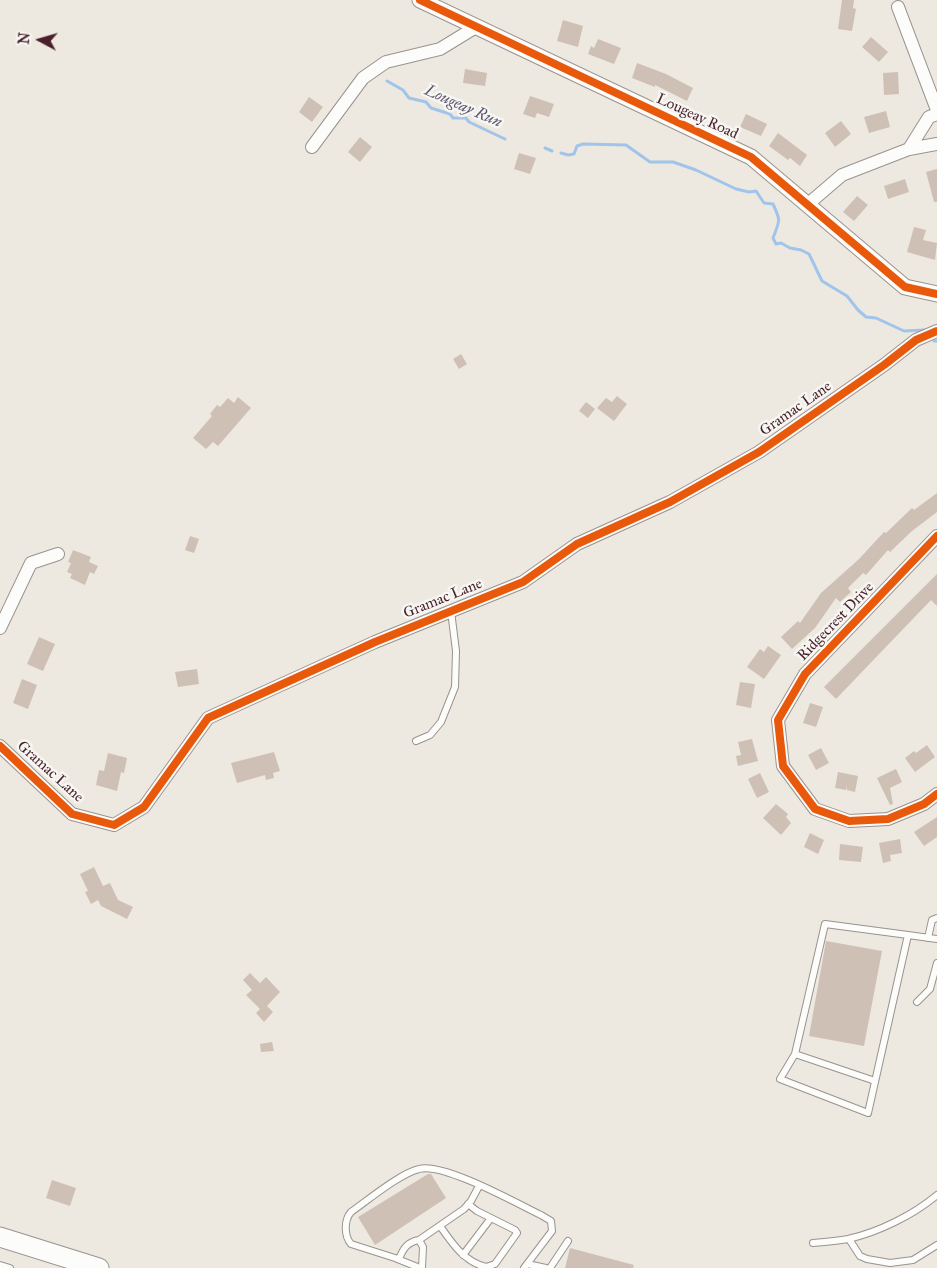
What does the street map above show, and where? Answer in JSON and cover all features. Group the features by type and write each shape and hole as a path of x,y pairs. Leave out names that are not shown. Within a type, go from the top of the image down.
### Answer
{"main road":[{"path":"0,1240 92,1267"}],"street":[{"name":"Lougeay Road","path":"420,0 751,157 905,287 937,294"},
{"path":"898,7 937,110"},
{"path":"312,147 363,78 386,62 440,49 476,28"},
{"path":"909,149 929,117 937,114"},
{"path":"808,205 842,175 909,149 937,144"},
{"name":"Gramac Lane","path":"0,746 72,814 114,825 144,807 208,718 375,642 523,582 577,544 670,502 759,452 884,365 916,340 931,334"},
{"name":"Ridgecrest Drive","path":"937,536 805,674 778,720 783,766 815,809 849,821 888,819 924,804 937,794"},
{"path":"0,628 31,563 58,554"}],"lane":[{"path":"416,741 430,734 441,722 455,687 456,651 451,611"},
{"path":"928,938 932,920 937,918"},
{"path":"908,935 868,1113 780,1079 795,1054 826,924 908,935 928,938 937,939"},
{"path":"917,1002 930,990 937,963"},
{"path":"795,1054 875,1082"},
{"path":"419,1240 422,1247 421,1268 351,1244 348,1240 346,1229 348,1215 409,1172 421,1168 432,1168 452,1174 479,1186 551,1221 552,1230 525,1266"},
{"path":"399,1259 408,1244 419,1240 440,1226 468,1204 479,1186"},
{"path":"813,1243 849,1239 896,1222 922,1207 937,1195"},
{"path":"440,1226 463,1255 480,1266 491,1266 517,1233 515,1230 468,1204"},
{"path":"463,1255 492,1218"},
{"path":"849,1239 860,1256 867,1259 890,1262 913,1260 937,1245"},
{"path":"550,1268 568,1241"},
{"path":"0,1265 10,1268"},
{"path":"525,1266 546,1268"}],"building":[{"path":"842,0 854,0 853,8 856,9 852,31 838,29"},
{"path":"563,20 583,26 578,47 557,41"},
{"path":"871,37 888,52 879,62 862,47"},
{"path":"598,39 621,48 614,64 588,54 591,46 594,48"},
{"path":"637,63 666,74 693,88 687,101 655,85 655,87 632,78"},
{"path":"465,69 487,73 485,86 463,83"},
{"path":"898,72 899,94 884,95 883,73"},
{"path":"530,96 554,104 549,117 537,113 535,118 523,114"},
{"path":"309,97 323,107 312,122 299,112"},
{"path":"886,111 890,127 869,133 864,117"},
{"path":"746,114 767,124 761,136 740,127"},
{"path":"841,121 851,134 835,147 825,133"},
{"path":"778,133 807,155 800,166 769,146"},
{"path":"360,137 372,147 360,162 348,152"},
{"path":"519,153 536,158 530,174 514,169"},
{"path":"937,169 937,202 934,202 926,172"},
{"path":"905,179 909,192 888,199 884,186"},
{"path":"857,196 868,205 854,221 843,212"},
{"path":"914,227 926,230 923,240 937,243 935,260 907,252"},
{"path":"461,354 467,364 459,369 453,359"},
{"path":"617,396 627,404 614,421 597,408 606,398 612,402"},
{"path":"238,397 251,408 218,446 213,442 206,449 193,438 212,416 210,414 217,405 220,407 228,398 234,403"},
{"path":"586,402 595,409 588,418 579,411"},
{"path":"937,493 937,512 912,531 890,552 888,550 866,575 863,573 848,588 851,592 840,602 836,598 815,628 792,649 781,637 798,621 800,623 821,593 859,559 884,532 886,533 912,508 914,510"},
{"path":"190,536 199,539 194,553 185,550"},
{"path":"73,550 91,557 89,562 98,566 94,574 90,572 85,585 70,578 72,574 67,572 71,563 68,562"},
{"path":"937,574 937,606 931,600 836,699 824,687"},
{"path":"39,637 55,644 43,671 27,664"},
{"path":"768,646 781,655 764,679 747,667 760,649 764,652"},
{"path":"197,669 199,684 178,687 175,672"},
{"path":"22,679 37,685 28,709 13,703"},
{"path":"740,682 755,684 751,708 736,705"},
{"path":"810,703 823,707 816,727 803,723"},
{"path":"752,739 758,761 738,766 736,756 741,755 738,742"},
{"path":"927,745 935,757 915,772 905,758"},
{"path":"821,748 829,763 816,770 808,755"},
{"path":"274,752 280,771 273,773 274,778 266,780 265,775 237,783 231,763"},
{"path":"108,753 127,758 124,773 121,772 117,791 96,785 99,770 104,771"},
{"path":"896,769 902,782 890,788 893,804 890,805 877,778"},
{"path":"838,772 858,776 855,792 847,790 847,786 846,790 835,788"},
{"path":"760,773 769,792 757,798 748,779"},
{"path":"776,804 788,814 786,817 791,823 781,835 763,818"},
{"path":"937,817 937,837 924,846 914,832"},
{"path":"810,833 824,840 818,854 804,847"},
{"path":"900,839 902,853 890,855 891,861 883,863 879,843"},
{"path":"840,844 863,847 861,862 839,860"},
{"path":"94,867 103,886 110,883 118,900 133,907 127,919 101,906 98,900 91,904 85,892 88,891 80,874"},
{"path":"826,941 882,951 864,1046 809,1036"},
{"path":"250,973 260,983 266,977 280,992 267,1006 273,1012 264,1022 256,1013 260,1009 246,995 252,990 243,980"},
{"path":"272,1042 274,1051 261,1052 260,1044"},
{"path":"428,1174 431,1174 446,1198 375,1245 358,1217"},
{"path":"52,1180 76,1188 70,1206 46,1198"},
{"path":"570,1248 634,1265 633,1268 565,1268"}],"waterway":[{"name":"Lougeay Run","path":"387,81 403,90 409,98 426,102 431,108 450,114 453,118 466,118 469,122 505,139"},
{"name":"Lougeay Run","path":"561,153 574,154 577,146 583,144 626,145 650,162 673,162 696,170 736,189 749,192 756,191 764,203 773,204 777,214 779,221 773,238 776,244 781,243 809,254 822,281 847,296 866,317 876,318 904,331 926,331"},
{"name":"Lougeay Run","path":"545,148 552,151"}],"cycle path":[{"path":"420,0 751,157 905,287 937,294"},
{"path":"0,746 72,814 114,825 144,807 208,718 375,642 523,582 577,544 670,502 759,452 884,365 916,340 937,331"},
{"path":"937,536 805,674 778,720 783,766 815,809 849,821 888,819 924,804 937,794"}]}
